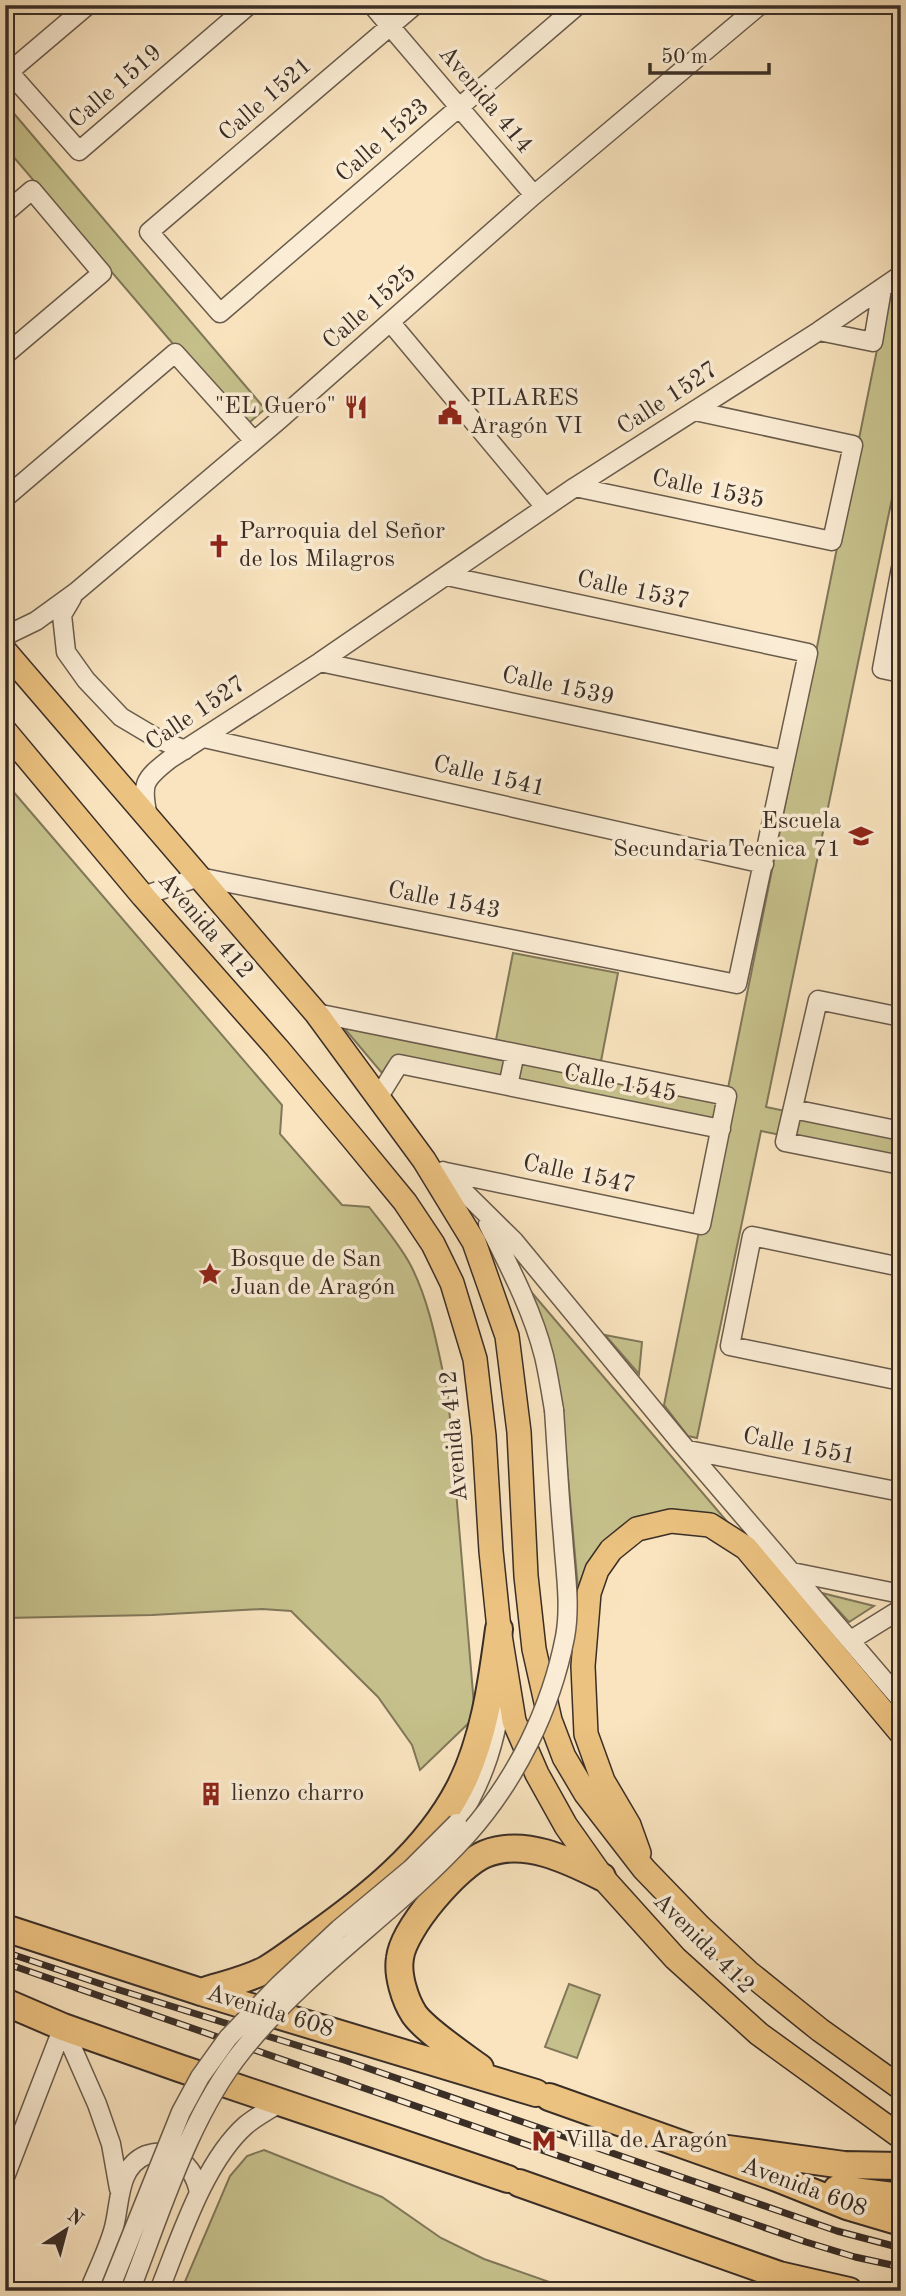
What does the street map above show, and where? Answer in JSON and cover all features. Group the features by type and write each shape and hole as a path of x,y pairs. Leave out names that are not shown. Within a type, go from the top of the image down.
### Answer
{"highway":[{"path":"201,1992 265,1970 346,1913 389,1877 433,1831 460,1788 475,1751 494,1669 499,1629"},
{"path":"494,2079 415,2015 402,1986 400,1959 409,1931 461,1870 485,1854 510,1849 532,1850 563,1858 602,1877"},
{"name":"Avenida 608","path":"5,1928 201,1992 543,2095 777,2178 847,2206 901,2222"},
{"path":"5,2002 63,2027 779,2274 849,2291"},
{"path":"677,2142 844,2165 901,2166"},
{"path":"777,2178 845,2191 901,2197"}],"main road":[{"name":"Avenida 412","path":"5,650 316,1013 424,1160 474,1242 507,1336 519,1432 526,1576 534,1649 550,1720 564,1757 586,1794 644,1869 748,1972 820,2030 901,2088"},
{"name":"Avenida 412","path":"5,730 143,896 277,1048 405,1202 433,1244 452,1283 475,1359 484,1436 499,1629 514,1721 537,1774 566,1826 602,1877 676,1958 759,2034 901,2137"},
{"path":"644,1869 629,1825 603,1781 586,1734 583,1666 589,1593 597,1570 611,1550 637,1529 671,1521 710,1525 746,1548 901,1732"}],"street":[{"name":"Calle 1519","path":"88,5 9,72 79,150 249,5"},
{"name":"Avenida 414","path":"372,5 534,195"},
{"name":"Calle 1521","path":"220,313 149,232 415,5"},
{"name":"Calle 1523","path":"220,313 578,5"},
{"name":"Calle 1525","path":"5,636 36,621 75,592 391,323 534,195 760,5"},
{"path":"5,213 32,190 102,273 5,355"},
{"name":"Calle 1527","path":"148,817 144,797 145,784 151,774 575,487 819,331 901,275"},
{"path":"819,331 873,342 883,289"},
{"path":"391,323 545,507"},
{"path":"5,498 175,352 254,441"},
{"name":"Calle 1535","path":"575,487 832,541 853,445 695,411"},
{"path":"901,568 882,669 901,673"},
{"name":"Calle 1537","path":"447,576 808,653 785,760"},
{"path":"75,592 62,615 66,652 86,680 121,717 158,739 185,750"},
{"name":"Calle 1539","path":"320,662 785,760"},
{"name":"Calle 1541","path":"204,738 764,864"},
{"path":"764,864 785,760"},
{"name":"Calle 1543","path":"143,896 199,877 737,984 764,864"},
{"path":"901,1017 818,1000 785,1142 901,1166"},
{"name":"Calle 1545","path":"316,1013 727,1096 721,1129 400,1064 378,1098"},
{"path":"509,1086 515,1053"},
{"path":"793,1109 901,1131"},
{"name":"Calle 1547","path":"446,1172 701,1225 721,1129"},
{"name":"Avenida 412","path":"424,1160 446,1172 514,1241 901,1700"},
{"path":"130,2291 199,2120 216,2086 243,2050 291,1998 421,1880 468,1833 508,1780 542,1714 556,1676 566,1634 567,1584 554,1410 544,1355 528,1308 507,1258 482,1211"},
{"path":"901,1267 752,1236 730,1346 901,1381"},
{"name":"Calle 1551","path":"688,1450 901,1492"},
{"path":"792,1572 901,1594"},
{"path":"851,1640 901,1609"},
{"path":"109,2291 181,2112 200,2077 228,2038 279,1985 339,1929 411,1869 457,1823 475,1794 486,1769 500,1714 505,1664"},
{"path":"5,2177 63,2027"},
{"path":"63,2027 97,2104 111,2144 120,2193"},
{"path":"159,2291 199,2193 226,2147 244,2127 282,2102"},
{"path":"89,2291 113,2234 120,2193 128,2171 134,2164 157,2152 166,2152 183,2161 194,2176 199,2193"}],"shaded area":[{"path":"5,103 265,409 244,427 5,147"},
{"path":"901,287 901,455 766,1107 901,1135 901,1159 761,1131 697,1438 688,1436 664,1405 721,1122 399,1056 389,1062 382,1073 339,1022 726,1098 888,295"},
{"name":"Bosque de San Juan de Aragón","path":"5,782 282,1105 280,1134 342,1205 369,1207 401,1249 417,1279 433,1328 448,1395 475,1717 420,1770 412,1745 378,1697 291,1611 262,1609 152,1615 5,1618"},
{"path":"513,953 618,973 601,1061 496,1040"},
{"path":"527,1287 730,1525 664,1516 586,1572 578,1589 562,1410"},
{"path":"605,1335 642,1342 639,1374"},
{"path":"822,1593 874,1606 849,1622"},
{"path":"569,1984 600,1995 577,2058 545,2047"},
{"path":"264,2150 382,2197 441,2238 484,2259 575,2291 181,2291 230,2176 247,2156"}],"railway":[{"path":"5,1952 344,2060 837,2231 901,2248"},
{"path":"5,1963 806,2242 901,2267"}],"place":[{"name":"\"EL Guero\"","path":"356,407"},
{"name":"PILARES Aragón VI","path":"450,413"},
{"name":"Parroquia del Señor de los Milagros","path":"219,546"},
{"name":"Escuela SecundariaTecnica 71","path":"861,836"},
{"name":"Bosque de San Juan de Aragón","path":"210,1274"},
{"name":"lienzo charro","path":"211,1794"},
{"name":"Villa de Aragón","path":"544,2141"}]}
